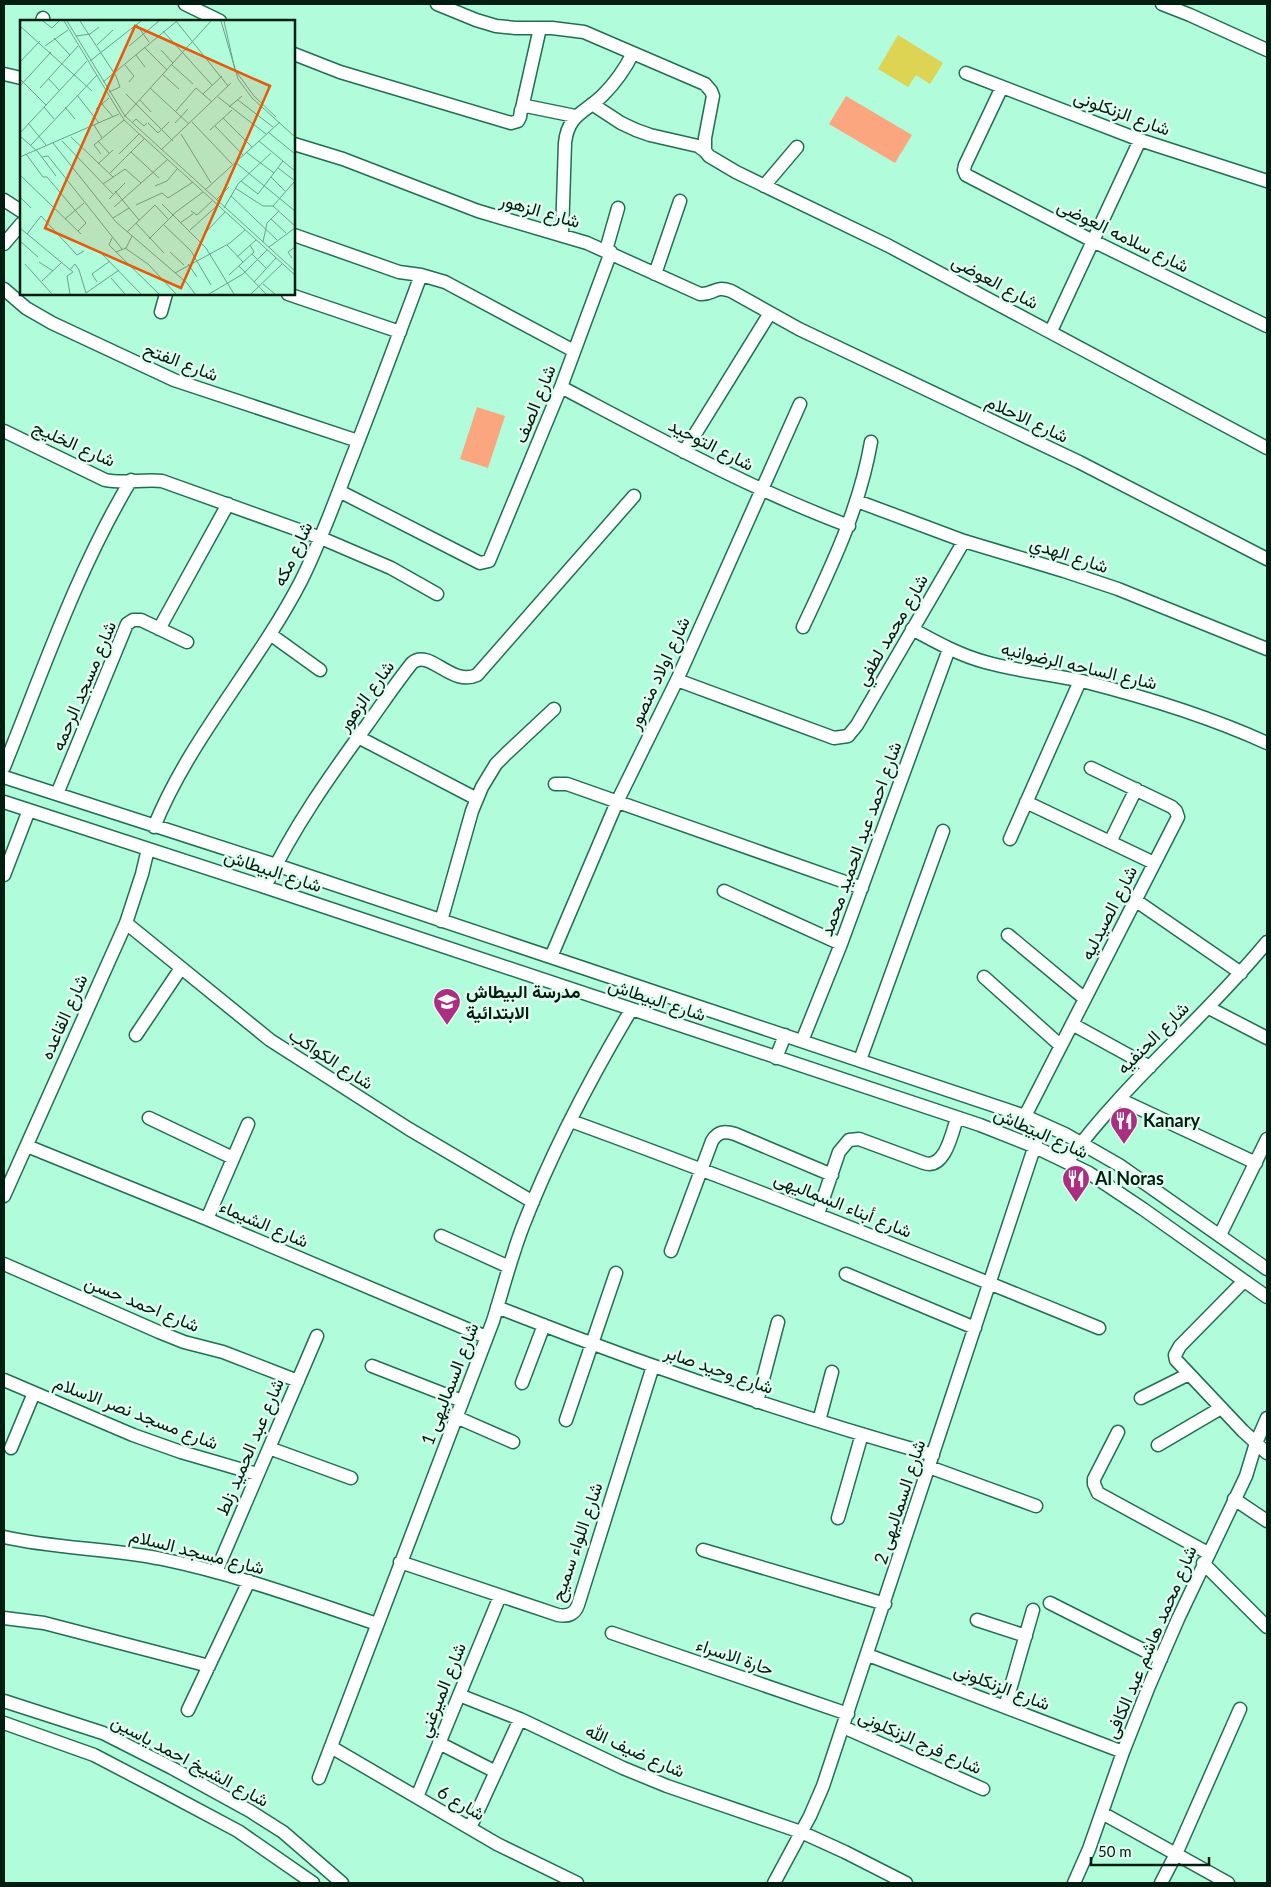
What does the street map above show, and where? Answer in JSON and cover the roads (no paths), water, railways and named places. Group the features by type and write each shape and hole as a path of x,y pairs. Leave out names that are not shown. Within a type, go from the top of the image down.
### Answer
{"street":[{"path":"185,4 218,20"},
{"path":"437,4 496,26 568,29 584,32 708,87 712,96 704,144 705,151"},
{"path":"1162,4 1190,14 1267,50"},
{"path":"295,54 340,72 511,123 519,120 540,28"},
{"path":"562,234 566,133 575,116 592,104 615,81 633,53"},
{"name":"شارع الزنكلونى","path":"966,73 1140,140 1267,180"},
{"path":"4,74 20,78"},
{"name":"شارع سلامه العوضى","path":"1002,87 965,165 965,173 968,177 1093,241 1267,326"},
{"name":"شارع العوضى","path":"592,104 621,123 636,130 666,139 690,143 736,172 889,246 1267,448"},
{"path":"522,108 528,106 575,116"},
{"path":"1051,332 1140,140"},
{"name":"شارع الزهور","path":"295,144 343,160 478,211 562,234 608,251 700,294 721,288 732,291 770,313"},
{"path":"764,186 797,147"},
{"path":"4,200 20,210"},
{"path":"655,274 680,201"},
{"name":"شارع الصف","path":"339,491 480,563 490,559 574,351 608,251 618,208"},
{"path":"4,244 20,225"},
{"path":"295,234 399,272 439,280 574,351"},
{"name":"شارع مكه","path":"154,827 165,800 179,775 270,634 301,580 321,538 421,275"},
{"name":"شارع الفتح","path":"4,289 26,308 52,323 174,380 358,441"},
{"path":"161,312 166,295"},
{"path":"291,295 400,332"},
{"path":"684,452 770,313"},
{"name":"شارع الاحلام","path":"770,313 814,337 1079,462 1267,559"},
{"name":"شارع التوحيد","path":"561,386 684,452 762,490 849,526"},
{"name":"شارع اولاد منصور","path":"550,957 618,802 677,680 800,404"},
{"name":"شارع الخليج","path":"4,431 105,480 113,482 146,479 162,481 321,538 391,568 438,594"},
{"path":"804,627 849,526 871,442"},
{"path":"4,768 80,578 102,531 131,480"},
{"name":"شارع الزهور","path":"266,887 306,812 415,660 424,659 458,677 464,678 471,678 483,670 634,496"},
{"name":"شارع الهدي","path":"857,501 964,541 1118,589 1267,649"},
{"path":"159,629 228,504"},
{"name":"شارع محمد لطفي","path":"677,680 834,738 848,736 857,725 964,541"},
{"name":"شارع مسجد الرحمه","path":"57,794 127,624 137,619 187,642"},
{"name":"شارع الساحه الرضوانيه","path":"912,630 949,649 985,662 1080,681 1192,713 1267,743"},
{"path":"270,634 320,670"},
{"name":"شارع احمد عبد الحميد محمد","path":"802,1041 862,888 949,649"},
{"path":"1010,839 1080,681"},
{"path":"441,921 477,799 496,764 554,709"},
{"path":"358,737 477,799"},
{"name":"شارع الصيدليه","path":"1025,1116 1176,822 1178,814 1172,807 1091,768"},
{"name":"شارع البيطاش","path":"4,777 1025,1116 1082,1143 1138,1177 1267,1269"},
{"path":"555,784 563,783 862,888"},
{"path":"1110,842 1136,789"},
{"name":"شارع البيطاش","path":"4,802 266,887 958,1118 1034,1146 1108,1185 1267,1297"},
{"path":"1026,802 1154,863"},
{"path":"4,876 30,810"},
{"path":"860,1060 943,831"},
{"name":"شارع القاعده","path":"4,1196 8,1177 27,1146 126,923 148,849"},
{"path":"724,891 841,944"},
{"path":"1135,900 1241,973"},
{"name":"شارع الكواكب","path":"126,923 270,1040 409,1129 533,1202"},
{"path":"1008,935 1085,999"},
{"name":"شارع الحنفيه","path":"1067,1162 1119,1098 1209,1008 1267,942"},
{"path":"136,1035 181,968"},
{"path":"984,977 1061,1046"},
{"path":"1209,1008 1267,1038"},
{"name":"شارع السماليهى 1","path":"319,1778 486,1337 533,1202 571,1120 631,1010"},
{"path":"1072,1024 1150,1067"},
{"path":"776,1058 784,1035"},
{"path":"1119,1098 1256,1163"},
{"path":"149,1118 233,1158"},
{"path":"818,1214 842,1148 849,1140 865,1141 928,1164 937,1163 943,1156 958,1118"},
{"name":"شارع أبناء السماليهى","path":"571,1120 818,1214 1099,1328"},
{"path":"207,1219 248,1124"},
{"name":"شارع السماليهى 2","path":"774,1883 823,1786 885,1604 1042,1124"},
{"path":"671,1251 701,1168 714,1138 720,1133 727,1132 832,1175"},
{"path":"1220,1235 1267,1139"},
{"name":"شارع الشيماء","path":"27,1146 207,1219 486,1337"},
{"path":"441,1236 509,1267"},
{"name":"شارع احمد حسن","path":"4,1264 184,1342 223,1352 298,1381"},
{"path":"566,1420 616,1273"},
{"path":"846,1274 975,1328"},
{"path":"1244,1281 1176,1351 1176,1360 1267,1453"},
{"name":"شارع وحيد صابر","path":"497,1306 653,1366 757,1402 862,1434 1036,1506"},
{"path":"757,1402 778,1322"},
{"path":"522,1383 544,1325"},
{"name":"شارع عبد الحميد زلط","path":"216,1572 317,1336"},
{"path":"372,1366 462,1401"},
{"name":"شارع اللواء سميح","path":"400,1562 562,1616 571,1615 577,1608 653,1366"},
{"path":"819,1421 832,1372"},
{"path":"1141,1398 1189,1374"},
{"name":"شارع مسجد نصر الاسلام","path":"4,1380 134,1435 190,1455 257,1474"},
{"path":"11,1448 34,1393"},
{"path":"1158,1445 1221,1408"},
{"path":"456,1417 513,1442"},
{"name":"شارع محمد هاشم عبد الكافى","path":"1074,1883 1160,1659 1246,1476 1256,1443 1267,1418"},
{"path":"1118,1432 1094,1479 1098,1493 1206,1558 1267,1627"},
{"path":"838,1518 862,1434"},
{"path":"269,1448 351,1478"},
{"path":"1234,1499 1267,1521"},
{"name":"شارع مسجد السلام","path":"4,1537 45,1545 134,1554 216,1572 250,1581 377,1624"},
{"path":"702,1550 885,1604"},
{"path":"188,1710 250,1581"},
{"name":"شارع الميرغني","path":"417,1797 500,1596"},
{"path":"1050,1603 1160,1659"},
{"path":"1005,1707 1033,1610"},
{"path":"4,1618 44,1623 209,1666"},
{"path":"977,1620 1026,1636"},
{"name":"حارة الاسراء","path":"612,1633 848,1714"},
{"name":"شارع الزنكلونى","path":"868,1654 1123,1752"},
{"name":"شارع ضيف الله","path":"458,1696 520,1719 623,1768 668,1786 801,1832 906,1883"},
{"name":"شارع الشيخ احمد ياسين","path":"4,1701 102,1733 172,1768 250,1811 283,1832 342,1883"},
{"path":"1161,1883 1176,1854 1240,1708"},
{"path":"470,1828 520,1719"},
{"path":"4,1722 94,1755 169,1794 238,1831 313,1883"},
{"name":"شارع فرج الزنكلونى","path":"843,1727 984,1789"},
{"path":"439,1743 496,1772"},
{"name":"شارع 6","path":"331,1747 470,1828 577,1883"},
{"path":"1102,1813 1228,1883"}],"place":[{"name":"مدرسة البيطاش الابتدائية","path":"447,1026"},
{"name":"Kanary","path":"1124,1145"},
{"name":"Al Noras","path":"1076,1203"}]}
